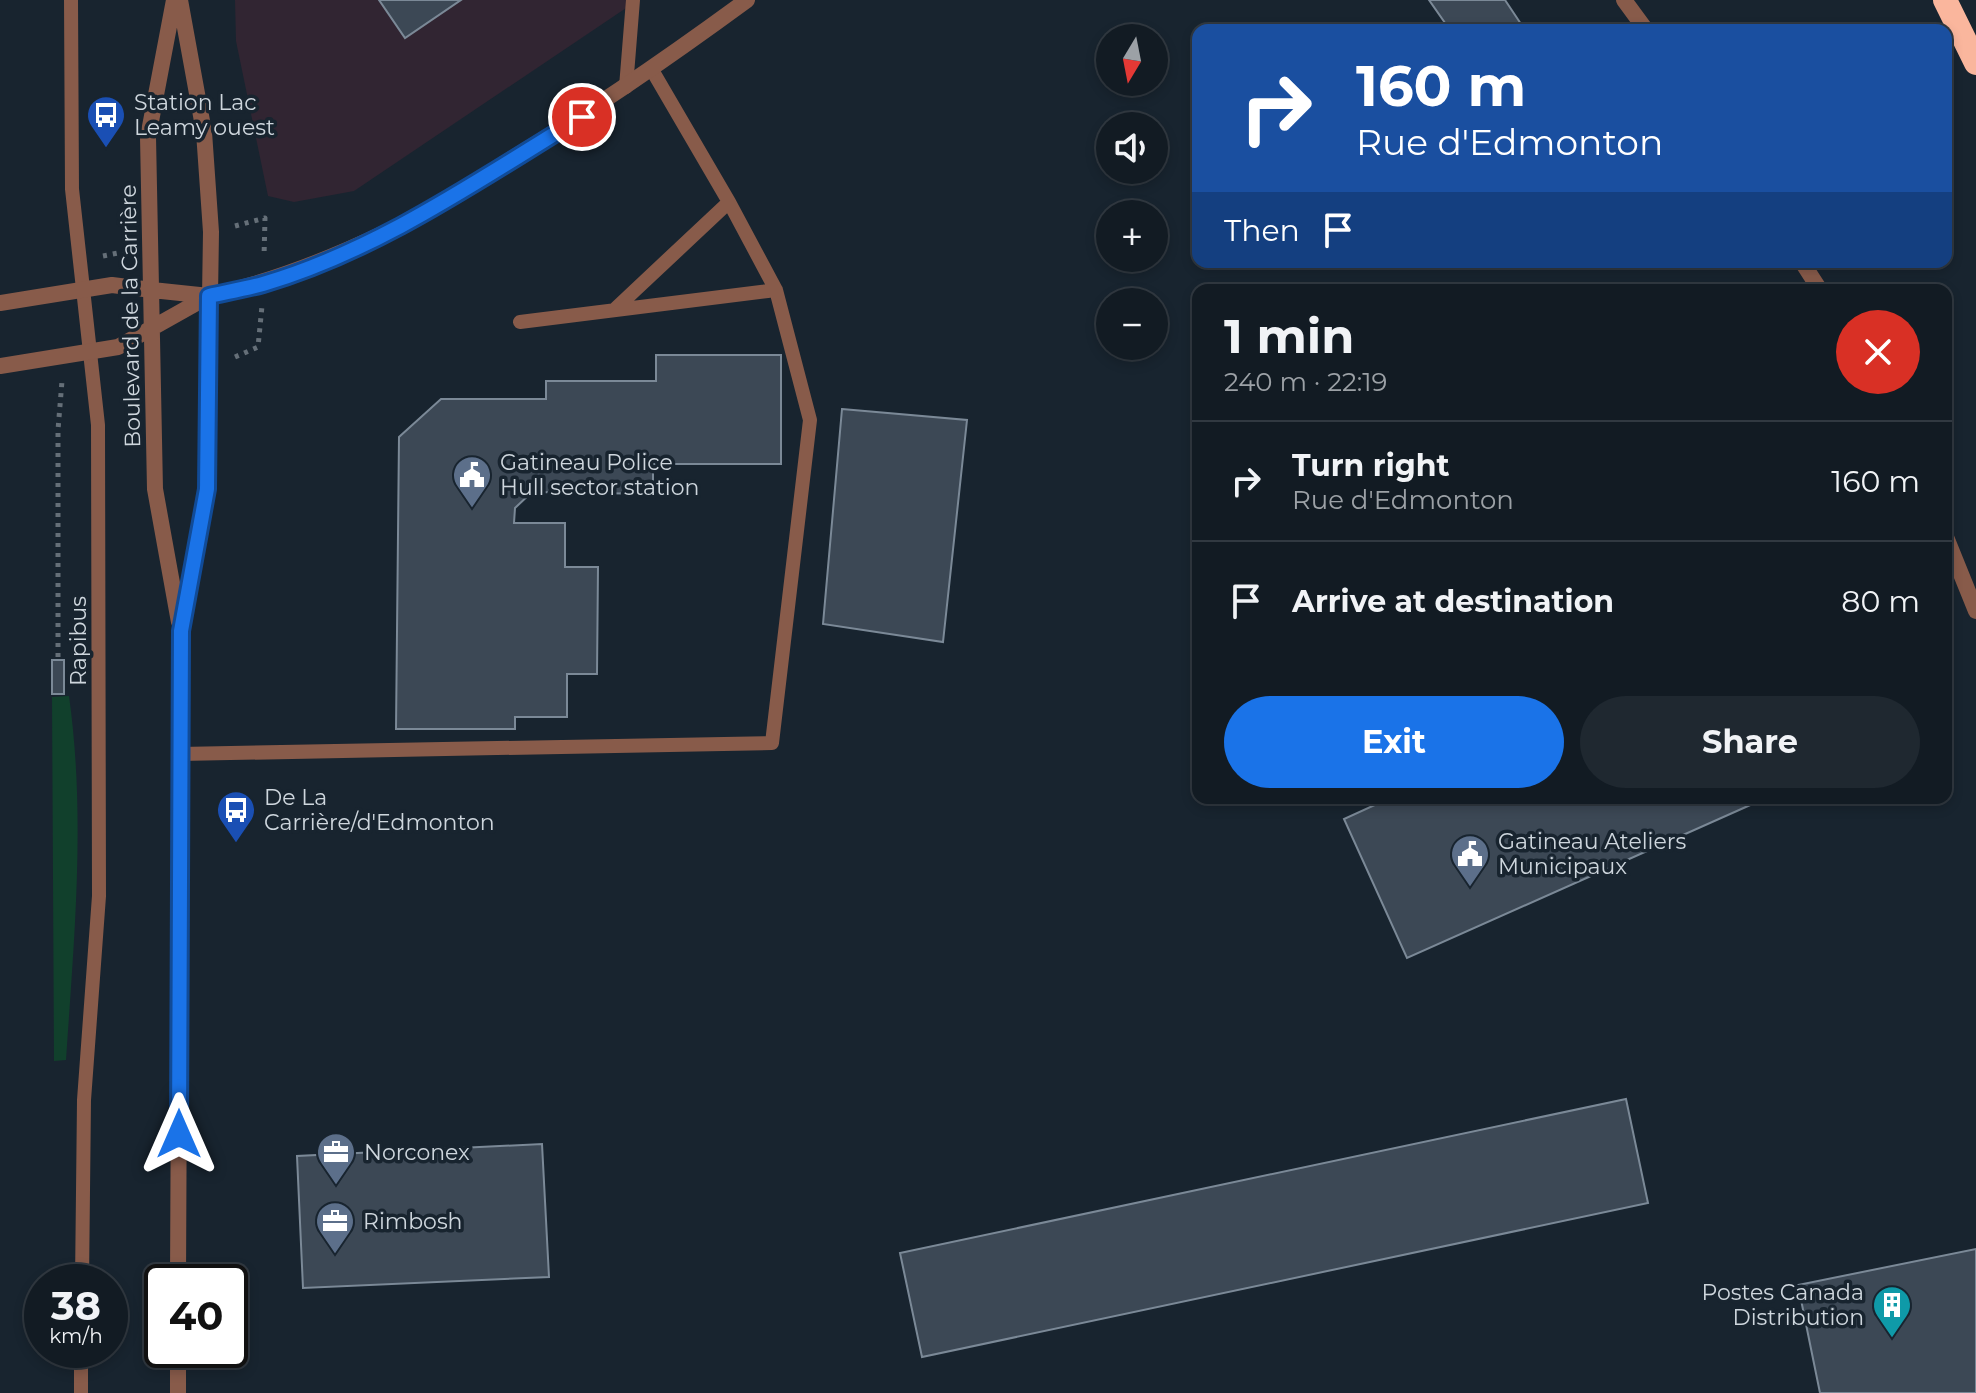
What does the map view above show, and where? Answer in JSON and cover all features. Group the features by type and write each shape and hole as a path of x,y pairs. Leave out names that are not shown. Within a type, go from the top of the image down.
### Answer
{"highway":[{"path":"1945,0 1976,63"}],"street":[{"name":"Boulevard de la Carrière","path":"174,0 148,137 155,489 181,631"},
{"name":"Boulevard de la Carrière","path":"178,1264 181,631 207,489 211,232 204,132 180,0"},
{"path":"0,366 118,347 209,296 264,284 397,228 458,194 626,87 747,0"},
{"path":"1624,0 1642,24"},
{"path":"0,303 112,285 209,296"},
{"path":"1952,552 1976,611"},
{"path":"178,1368 178,1393"}],"lane":[{"name":"Rapibus","path":"71,0 72,189 98,425 100,783 97,945 84,1100 82,1264"},
{"path":"626,87 633,0"},
{"path":"180,754 772,743 810,420 776,290 652,70"},
{"path":"614,310 729,202"},
{"path":"520,322 776,290"},
{"path":"81,1368 81,1393"}],"path":[{"path":"58,657 58,430 62,380"}],"shaded area":[{"path":"235,0 638,0 354,191 294,202 268,196 236,41"}],"green space":[{"path":"69,696 77,787 77,878 66,1060 54,1061 52,697"}],"building":[{"path":"379,0 461,0 405,38"},
{"path":"1429,0 1505,0 1521,24 1446,24"},
{"name":"Gatineau Police Hull sector station","path":"656,355 781,355 781,464 653,464 653,494 532,492 515,508 514,523 565,523 565,567 598,567 597,674 567,674 567,717 515,717 515,729 396,729 399,437 441,399 546,399 546,381 656,381"},
{"path":"842,409 967,420 943,642 823,624"},
{"path":"52,660 64,660 64,694 52,694"},
{"name":"Gatineau Ateliers Municipaux","path":"1377,804 1753,804 1407,958 1344,819"},
{"path":"1626,1099 1648,1203 922,1357 900,1253"},
{"path":"542,1144 549,1277 303,1288 297,1156"},
{"name":"Postes Canada Distribution","path":"1976,1249 1976,1393 1820,1393 1798,1285"}],"place":[{"name":"Station Lac Leamy ouest","path":"106,149"},
{"name":"Gatineau Police Hull sector station","path":"472,509"},
{"name":"De La Carrière/d'Edmonton","path":"236,844"},
{"name":"Gatineau Ateliers Municipaux","path":"1470,888"},
{"name":"Norconex","path":"336,1186"},
{"name":"Rimbosh","path":"335,1255"},
{"name":"Postes Canada Distribution","path":"1892,1339"}],"route":[{"path":"179,1134 181,631 207,489 209,296 264,284 397,228 582,117"}]}
